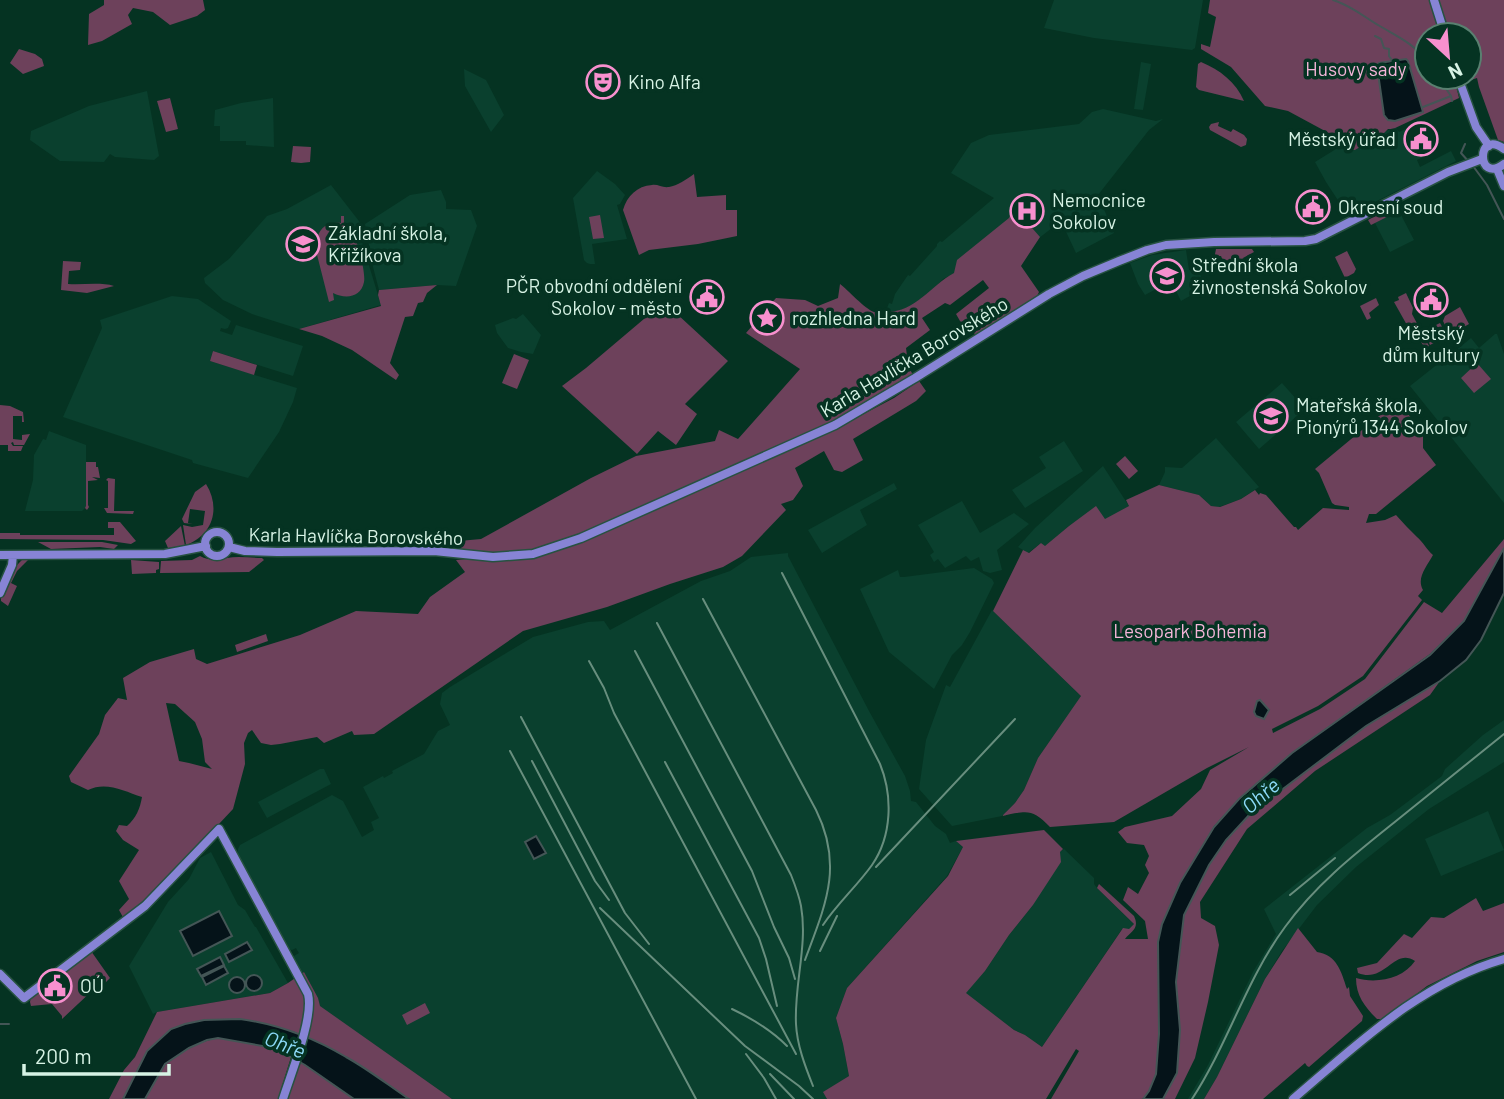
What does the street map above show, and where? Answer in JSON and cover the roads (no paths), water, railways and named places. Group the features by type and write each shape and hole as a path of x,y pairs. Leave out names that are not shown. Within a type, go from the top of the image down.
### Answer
{"street":[{"path":"1434,0 1441,21"},
{"path":"1463,91 1476,127 1489,146"},
{"path":"1504,149 1498,145 1489,146 1474,162 1500,167 1504,186"},
{"name":"Karla Havlíčka Borovského","path":"229,547 245,551 277,552 434,551 493,557 533,554 581,538 835,425 1049,294 1119,261 1166,245 1316,239 1448,172 1474,162"},
{"path":"219,532 228,538 229,547 224,554 216,556 209,552 206,546 209,536 219,532"},
{"path":"0,555 164,554 206,546"},
{"path":"0,593 12,565 13,555"},
{"path":"0,974 24,998 145,906 219,829 308,994 310,1009 283,1099"},
{"path":"1293,1099 1380,1026 1423,994 1504,958"}],"water":[{"path":"1406,59 1408,61 1413,78 1413,91 1417,91 1423,112 1395,121 1388,120 1384,115 1377,66 1379,63"},
{"name":"Ohře","path":"1504,548 1504,593 1481,640 1466,660 1440,681 1366,726 1250,814 1226,840 1209,865 1184,915 1176,982 1180,1030 1177,1073 1163,1099 1143,1099 1156,1074 1159,1034 1158,942 1162,924 1180,883 1214,827 1239,799 1292,753 1430,655 1464,621"},
{"path":"1260,700 1269,710 1264,719 1256,716 1254,712 1257,701"},
{"path":"536,836 546,853 534,859 525,842"},
{"path":"219,911 232,936 193,956 180,931"},
{"path":"247,942 252,950 229,962 225,954"},
{"path":"220,957 224,965 201,976 197,969"},
{"path":"224,966 228,973 206,985 202,977"},
{"path":"254,975 262,983 254,991 246,983"},
{"path":"237,977 245,985 237,993 229,985"},
{"name":"Ohře","path":"240,1019 281,1028 334,1050 409,1099 354,1099 282,1052 218,1038 189,1048 165,1064 145,1099 123,1099 147,1051 171,1029 204,1020"}],"waterway":[{"path":"1333,0 1351,8 1413,48"},
{"path":"1375,36 1381,39 1384,48 1389,49 1389,56 1394,63"},
{"path":"1448,91 1452,101"},
{"path":"1423,107 1451,96"},
{"path":"1465,144 1461,153 1469,162"},
{"path":"1473,166 1487,185 1504,219"},
{"path":"0,1024 9,1024"}],"railway":[{"path":"782,573 880,764 887,789 887,829 879,854 823,925"},
{"path":"703,599 816,810 824,830 829,849 828,886 825,904 805,960"},
{"path":"657,623 797,890 803,935 796,1024 804,1063 813,1086"},
{"path":"635,651 752,871 789,958 795,979"},
{"path":"589,661 614,713 796,1054"},
{"path":"521,717 625,913 649,944"},
{"path":"876,867 1015,719"},
{"path":"1192,1099 1259,968 1297,911 1351,857 1504,734"},
{"path":"510,751 696,1099"},
{"path":"532,761 595,881 609,900"},
{"path":"665,762 759,938 777,1006"},
{"path":"1290,895 1335,858"},
{"path":"600,908 745,1046 813,1099"},
{"path":"820,951 837,916"},
{"path":"732,1009 761,1025 787,1046"},
{"path":"746,1054 776,1099"},
{"path":"770,1074 794,1099"}],"place":[{"name":"Kino Alfa","path":"603,82"},
{"name":"Městský úřad","path":"1421,139"},
{"name":"Okresní soud","path":"1313,207"},
{"name":"Nemocnice Sokolov","path":"1027,211"},
{"name":"Základní škola, Křižíkova","path":"303,244"},
{"name":"Střední škola živnostenská Sokolov","path":"1167,276"},
{"name":"PČR obvodní oddělení Sokolov - město","path":"707,297"},
{"name":"Městský dům kultury","path":"1431,300"},
{"name":"rozhledna Hard","path":"767,318"},
{"name":"Mateřská škola, Pionýrů 1344 Sokolov","path":"1271,416"},
{"name":"OÚ","path":"55,986"}],"park label":[{"name":"Husovy sady","path":"1356,69"},
{"name":"Lesopark Bohemia","path":"1190,631"}]}
